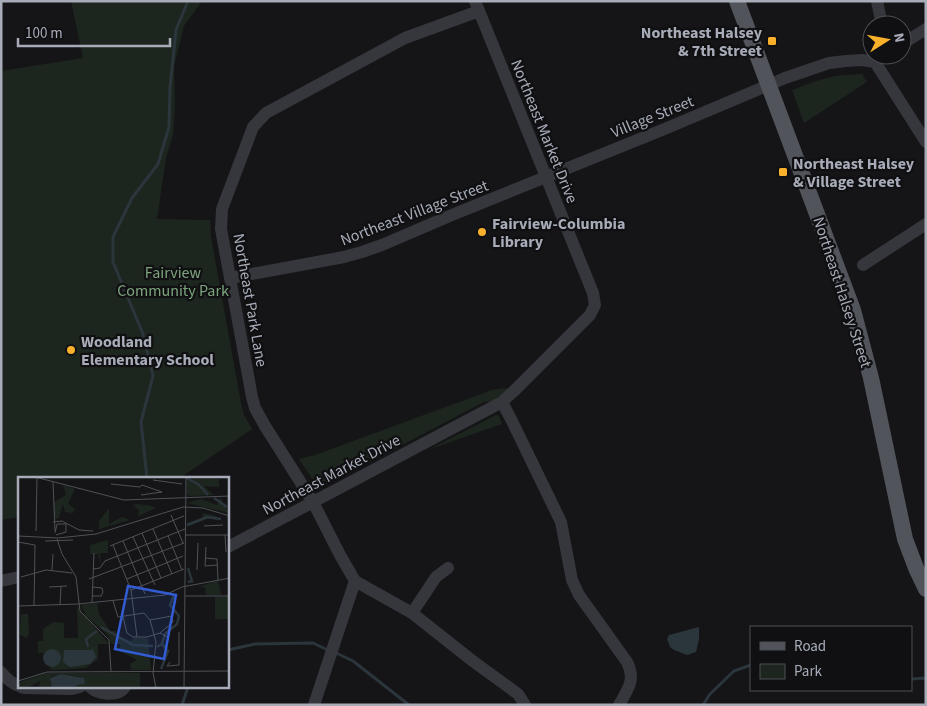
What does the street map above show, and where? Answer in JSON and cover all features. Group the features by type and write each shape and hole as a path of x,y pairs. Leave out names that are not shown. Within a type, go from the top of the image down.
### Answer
{"main road":[{"name":"Northeast Halsey Street","path":"738,1 853,310 877,404 905,539 926,589"}],"street":[{"path":"877,1 880,15"},
{"name":"Northeast Market Drive","path":"229,546 502,402 590,315 595,305 594,293 477,6"},
{"name":"Northeast Park Lane","path":"355,581 312,502 255,408 221,230 222,209 252,127 266,113 405,38 477,6"},
{"path":"912,37 926,28"},
{"name":"Village Street","path":"547,176 814,68 846,60 862,60"},
{"path":"877,65 926,142"},
{"name":"Northeast Village Street","path":"230,278 362,252 547,176"},
{"path":"863,264 926,224"},
{"path":"502,402 561,522 572,580 578,595 627,662 631,671 631,682 619,705"},
{"path":"412,613 436,577 448,568"},
{"path":"1,580 18,577"},
{"path":"314,705 355,581 412,613 518,694 525,705"},
{"path":"1,672 13,684 18,686"},
{"path":"24,688 72,690 77,688"},
{"path":"91,688 97,692 116,694 122,692 124,688"}],"green space":[{"name":"Fairview Community Park","path":"71,1 202,1 184,26 174,66 175,106 173,135 166,158 157,219 210,220 211,237 241,403 244,415 252,429 181,477 18,477 18,517 1,520 1,71 83,58"},
{"path":"862,74 867,82 804,123 792,90 835,76"},
{"path":"507,388 493,401 484,402 320,488 299,459 315,455 492,390"},
{"path":"496,415 499,416 502,424 430,449"}],"shaded area":[{"path":"699,627 696,652 687,655 670,647 667,639 669,635"}],"waterway":[{"path":"147,477 141,422 153,376 143,334 113,262 113,237 132,198 158,164 169,127 170,87 176,30 188,1"},
{"path":"229,650 255,644 313,643 330,651"},
{"path":"336,653 353,661 409,705"},
{"path":"703,705 710,694 734,671 750,665"},
{"path":"912,679 926,678"},
{"path":"182,705 188,688"}],"place":[{"name":"Northeast Halsey & 7th Street","path":"772,41"},
{"name":"Northeast Halsey & Village Street","path":"783,172"},
{"name":"Fairview-Columbia Library","path":"482,232"},
{"name":"Woodland Elementary School","path":"71,350"}]}
